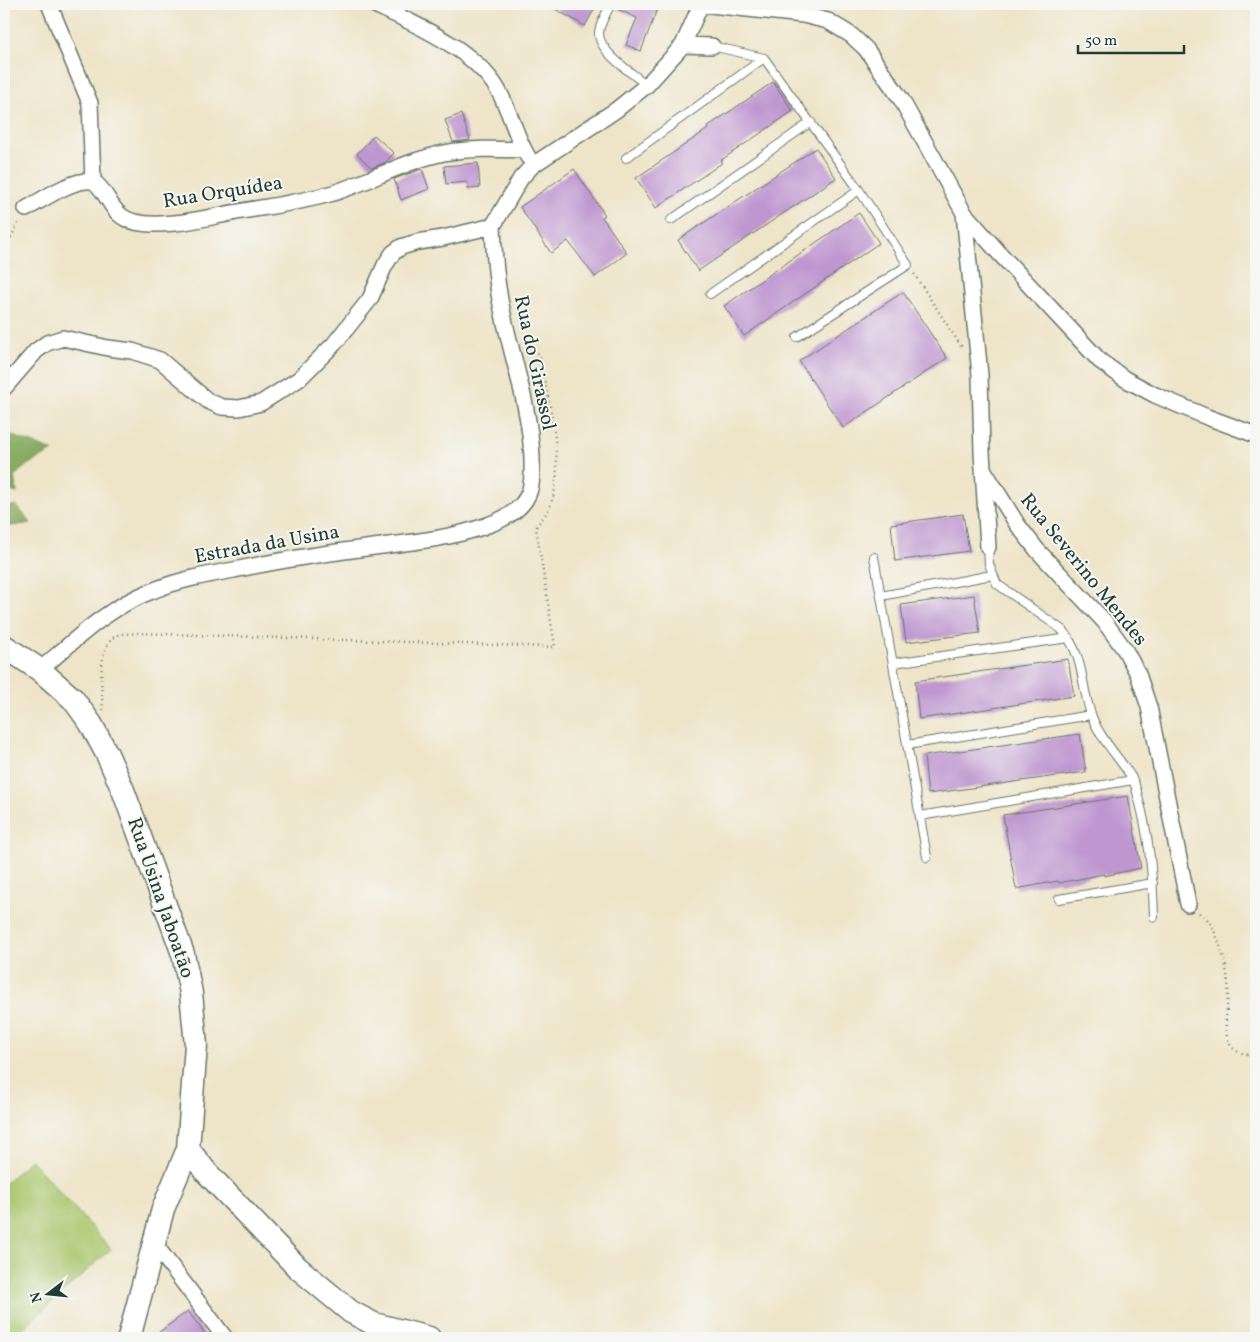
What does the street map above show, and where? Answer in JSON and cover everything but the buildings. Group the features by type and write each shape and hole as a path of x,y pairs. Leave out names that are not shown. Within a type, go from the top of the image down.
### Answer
{"street":[{"path":"26,209 70,186 82,181 93,181 90,103 49,4"},
{"path":"373,4 433,35 466,55 483,69 507,106 523,150 533,165"},
{"path":"4,388 36,351 48,343 63,338 138,353 160,360 208,401 222,407 239,408 261,403 299,379 334,344 370,299 384,265 393,253 401,247 418,242 493,226 521,178 533,165 616,110 647,86 683,45 701,4 803,15 828,21 851,35 866,49 901,99 964,213 1100,361 1126,379 1155,394 1208,417 1256,434"},
{"path":"683,45 712,46"},
{"name":"Rua Orquídea","path":"93,181 99,185 110,205 126,219 135,222 185,222 331,193 401,166 445,153 477,150 523,150"},
{"path":"964,213 980,375 988,547"},
{"name":"Rua do Girassol","path":"493,226 495,273 508,338 531,433 532,470 530,490 521,507"},
{"name":"Rua Severino Mendes","path":"983,469 1017,524 1037,550 1104,621 1125,650 1138,674 1149,707 1188,904"},
{"name":"Estrada da Usina","path":"40,670 83,632 110,612 153,590 194,578 303,556 445,537 486,526 505,518 521,507"},
{"name":"Rua Usina Jaboatão","path":"4,646 40,670 73,699 91,724 107,754 126,799 183,954 191,993 196,1045 188,1149 162,1209 129,1338"},
{"path":"188,1149 207,1172 298,1268 345,1306 374,1324 429,1338"},
{"path":"153,1242 225,1338"}],"lane":[{"path":"611,4 599,31 599,42 607,52 647,86"},
{"path":"712,46 764,58 859,190 908,265 797,337"},
{"path":"626,158 764,58"},
{"path":"672,220 811,122"},
{"path":"710,294 859,190"},
{"path":"988,547 989,564 997,584 1060,629 1069,638 1076,652 1082,669 1091,715 1099,731 1133,780 1146,825 1153,884 1154,917"},
{"path":"874,557 927,857"},
{"path":"881,596 992,575"},
{"path":"893,663 1069,638"},
{"path":"908,745 1091,715"},
{"path":"920,816 1133,780"},
{"path":"1059,899 1153,884"}],"path":[{"path":"4,251 26,209"},
{"path":"908,265 964,352"},
{"path":"104,715 101,676 103,658 109,643 118,635 138,633 555,647 536,527 550,508 557,479 555,443 539,354 508,338"},
{"path":"1188,904 1210,921 1221,949 1229,984 1225,1026 1230,1044 1237,1052 1247,1055 1256,1054"}],"green space":[{"path":"7,434 53,451 27,465 14,476 17,493 4,489 4,436"},
{"path":"16,505 31,523 4,527 4,508"},
{"path":"31,1160 111,1249 12,1338 4,1338 4,1184"}]}
